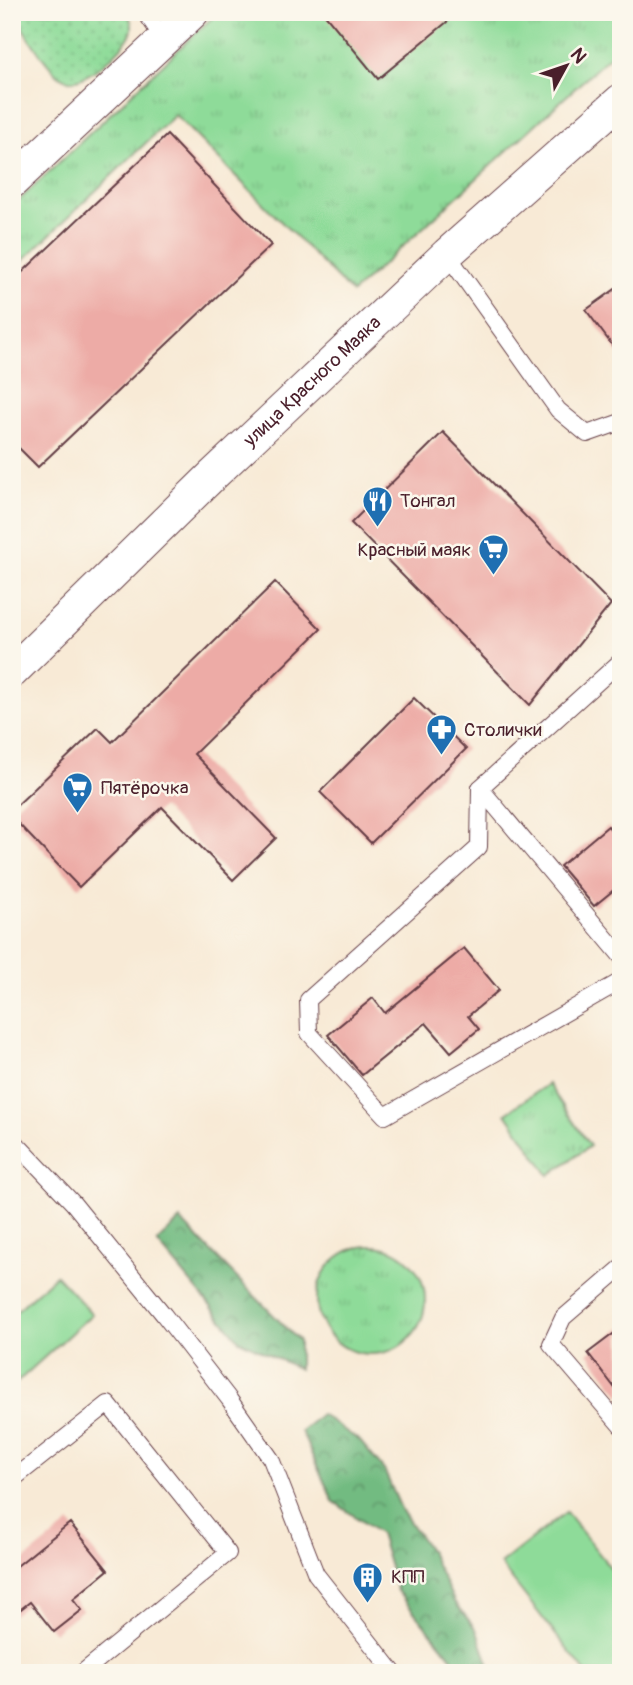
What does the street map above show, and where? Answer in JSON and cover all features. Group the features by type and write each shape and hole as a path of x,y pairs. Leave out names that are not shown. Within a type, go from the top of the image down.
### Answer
{"street":[{"path":"12,182 193,12"},
{"name":"улица Красного Маяка","path":"12,672 212,476 447,254 621,100"}],"lane":[{"path":"145,12 163,38"},
{"path":"447,254 558,410 587,434 620,423"},
{"path":"621,662 480,788 479,847 308,1000 309,1033 385,1116 621,981"},
{"path":"480,788 621,956"},
{"path":"12,1139 73,1203 164,1315 250,1429 271,1459 316,1574 394,1673"},
{"path":"621,1268 563,1318 551,1343 621,1426"},
{"path":"12,1480 108,1404 228,1553 82,1673"}],"green space":[{"path":"12,12 127,12 132,30 127,40 104,64 84,77 67,80 52,70"},
{"path":"218,12 621,12 621,46 352,293 175,115 12,271 12,207"},
{"path":"548,1084 590,1146 549,1175 506,1113"},
{"path":"180,1220 299,1341 299,1369 239,1340 157,1242"},
{"path":"371,1246 392,1250 409,1262 421,1279 425,1300 421,1321 409,1338 392,1350 371,1354 350,1350 333,1338 321,1321 317,1300 321,1279 333,1262 350,1250"},
{"path":"56,1275 92,1314 15,1384 12,1381 12,1315"},
{"path":"321,1414 360,1441 384,1470 402,1511 429,1550 455,1603 476,1629 490,1668 488,1673 464,1673 397,1591 380,1534 333,1501 301,1431"},
{"path":"566,1512 621,1581 621,1668 614,1673 586,1673 500,1564"}],"building":[{"path":"323,12 459,12 378,79"},
{"path":"167,135 271,245 38,467 12,441 12,282"},
{"path":"621,285 621,357 586,310"},
{"name":"Красный маяк","path":"443,432 611,604 530,705 351,523"},
{"path":"275,582 321,629 194,754 276,838 233,880 162,807 79,887 12,817 12,810 98,728 112,742"},
{"path":"414,698 466,749 371,843 320,792"},
{"path":"608,826 621,842 621,884 594,906 560,866"},
{"path":"464,948 499,990 468,1016 479,1029 451,1052 426,1023 362,1075 328,1035 373,998 385,1013"},
{"path":"621,1328 621,1396 588,1353"},
{"path":"70,1523 108,1570 73,1599 82,1610 54,1632 30,1602 12,1616 12,1570"}],"place":[{"name":"Тонгал","path":"377,528"},
{"name":"Красный маяк","path":"494,577"},
{"name":"Столички","path":"441,757"},
{"name":"Пятёрочка","path":"78,815"},
{"name":"КПП","path":"368,1604"}]}
